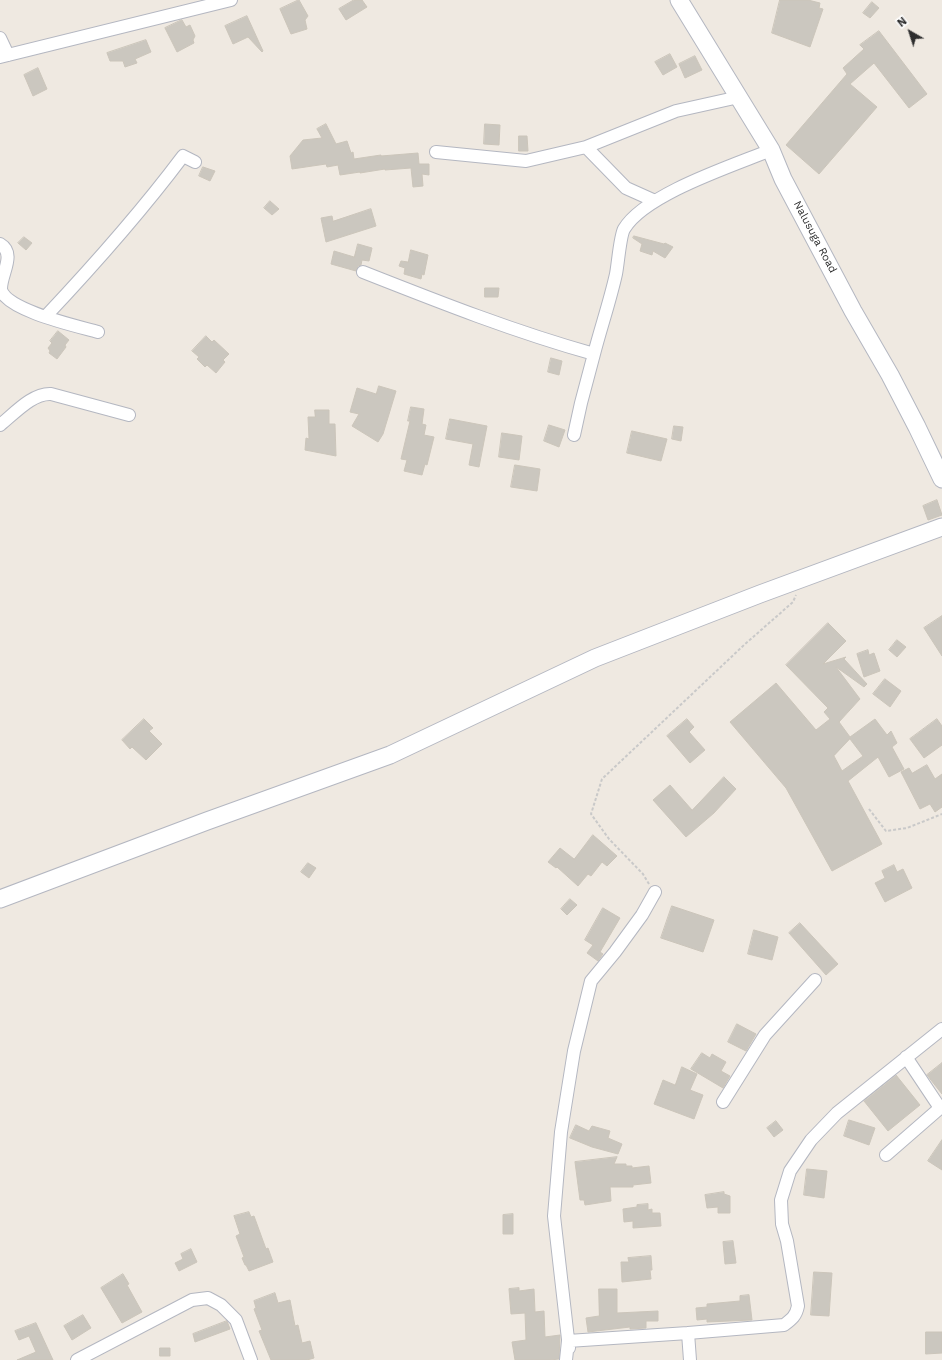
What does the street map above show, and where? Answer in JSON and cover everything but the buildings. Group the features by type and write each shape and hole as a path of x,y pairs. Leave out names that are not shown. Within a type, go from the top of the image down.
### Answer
{"street":[{"path":"0,38 4,56 230,0"},
{"name":"Nalusuga Road","path":"679,0 771,150 783,179 798,205 813,237 917,427 942,479"},
{"path":"436,152 526,161 586,147 676,111 739,97"},
{"path":"586,147 626,188 655,201"},
{"path":"574,435 581,403 616,274 623,230 637,214 655,201 688,184 771,150"},
{"path":"46,316 124,230 183,156 195,162"},
{"path":"0,244 4,246 7,256 1,276 1,289 7,298 17,306 98,332"},
{"path":"363,272 457,308 563,345 594,354"},
{"path":"0,425 35,397 43,394 51,394 129,415"},
{"path":"0,899 207,821 390,755 595,658 804,577 942,527"},
{"path":"571,1360 554,1216 561,1132 574,1052 591,981 615,952 642,914 655,892"},
{"path":"723,1102 765,1035 815,980"},
{"path":"568,1341 784,1325 793,1319 797,1313 798,1306 787,1241 782,1224 781,1200 790,1171 811,1140 837,1113 942,1029"},
{"path":"886,1154 941,1107 906,1057"},
{"path":"77,1360 192,1300 208,1298 221,1305 236,1320 251,1360"},
{"path":"688,1333 690,1360"},
{"path":"566,1360 568,1341"}],"path":[{"path":"655,892 643,874 609,839 591,814 602,779 744,645 793,602 804,577"},
{"path":"869,809 886,830 907,828 942,814"}]}
